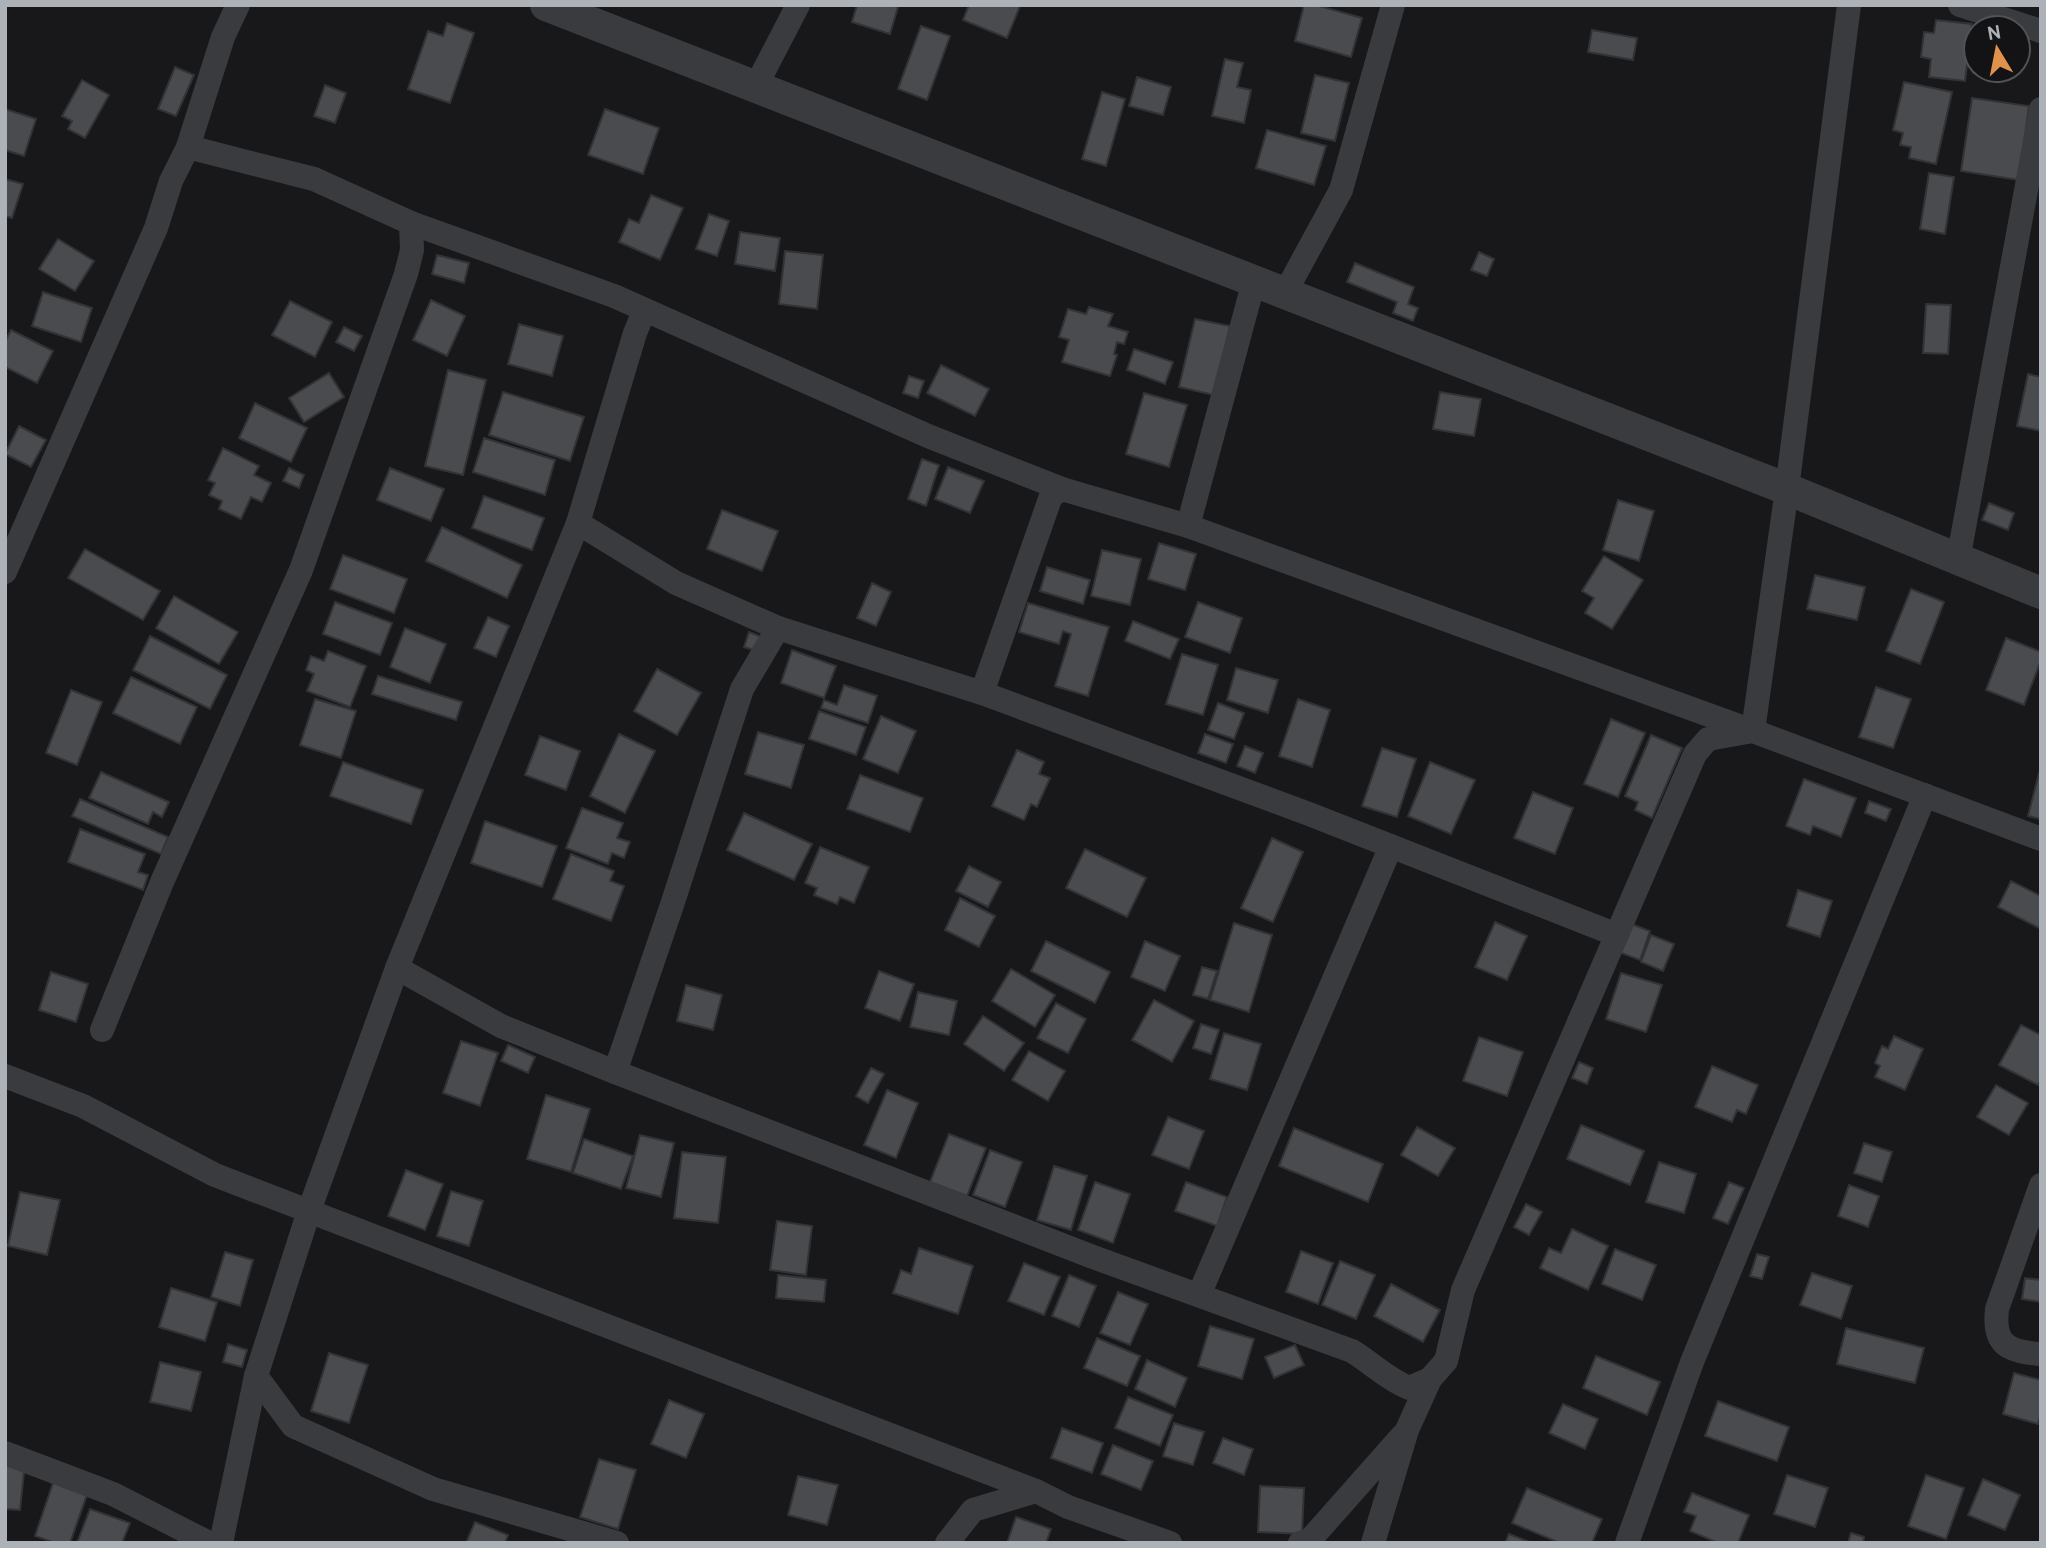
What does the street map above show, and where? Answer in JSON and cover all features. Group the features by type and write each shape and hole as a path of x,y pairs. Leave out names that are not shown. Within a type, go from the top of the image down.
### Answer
{"street":[{"path":"5,572 156,228 171,181 188,147 223,37 238,5"},
{"path":"546,5 1787,489 2041,593"},
{"path":"755,88 798,5"},
{"path":"1285,293 1341,190 1393,5"},
{"path":"1753,731 1849,5"},
{"path":"1960,5 2041,32"},
{"path":"1958,560 2041,109"},
{"path":"188,147 314,179 411,223 614,296 928,436 1062,489 1188,526 1753,731 2041,839"},
{"path":"102,1030 162,882 301,570 406,274 412,250 411,223"},
{"path":"1188,526 1254,281"},
{"path":"221,1543 256,1376 309,1211 397,968 578,523 644,311"},
{"path":"982,694 1051,496 1062,489"},
{"path":"578,523 676,583 778,628 982,694 1391,846 1617,936"},
{"path":"615,1072 673,905 742,689 778,628"},
{"path":"1373,1543 1407,1430 1430,1379 1446,1362 1464,1290 1695,754 1708,739 1753,731"},
{"path":"1627,1543 1692,1362 1925,795"},
{"path":"1199,1295 1391,846"},
{"path":"397,968 501,1026 1093,1257 1352,1351 1375,1365 1390,1380 1409,1388 1430,1379"},
{"path":"5,1076 82,1106 215,1175 1036,1491 1068,1507 1170,1543"},
{"path":"2041,1185 1997,1309 1994,1330 2003,1343 2025,1353 2041,1354"},
{"path":"256,1376 293,1426 433,1489 617,1543"},
{"path":"1300,1543 1309,1541 1407,1430"},
{"path":"5,1453 113,1494 209,1543"},
{"path":"947,1543 973,1510 1036,1491"}],"building":[{"path":"857,5 898,7 890,34 852,22"},
{"path":"969,5 1020,6 1007,38 963,20"},
{"path":"1304,5 1316,5 1362,18 1351,57 1295,41"},
{"path":"1936,20 1962,23 1962,81 1929,77 1931,59 1921,57 1924,32 1934,33"},
{"path":"447,23 474,33 450,103 408,89 428,31 443,36"},
{"path":"921,26 950,36 927,100 898,89"},
{"path":"1592,30 1637,38 1633,60 1588,52"},
{"path":"1225,59 1243,63 1237,87 1251,90 1244,123 1212,116"},
{"path":"175,67 194,75 176,116 158,109"},
{"path":"1315,75 1349,83 1335,141 1301,133"},
{"path":"1137,77 1171,87 1163,115 1129,106"},
{"path":"82,80 109,95 85,138 68,129 72,121 62,116"},
{"path":"1904,82 1952,92 1936,164 1909,158 1911,147 1900,145 1903,133 1893,130"},
{"path":"325,85 346,93 335,123 314,116"},
{"path":"1102,92 1125,99 1106,166 1082,159"},
{"path":"1972,98 2029,106 2019,180 1961,171"},
{"path":"5,109 36,119 24,156 5,150"},
{"path":"605,109 659,128 643,174 588,155"},
{"path":"1267,130 1326,146 1314,185 1256,168"},
{"path":"1929,173 1954,177 1945,234 1920,229"},
{"path":"5,179 23,184 12,218 5,216"},
{"path":"651,195 683,208 660,260 619,242 629,219 639,223"},
{"path":"709,214 729,221 717,256 696,249"},
{"path":"740,232 780,238 775,271 735,264"},
{"path":"58,239 94,261 75,291 39,269"},
{"path":"785,251 823,255 817,309 779,304"},
{"path":"1479,252 1494,259 1487,276 1471,270"},
{"path":"437,255 469,263 464,283 432,274"},
{"path":"1355,263 1414,287 1408,304 1418,308 1413,321 1393,313 1397,302 1347,282"},
{"path":"43,292 92,308 81,342 32,326"},
{"path":"431,300 465,316 447,356 413,340"},
{"path":"290,301 332,322 315,357 272,335"},
{"path":"1926,304 1951,305 1948,354 1923,353"},
{"path":"1089,307 1113,314 1108,326 1128,332 1124,344 1117,342 1114,354 1117,355 1110,376 1062,362 1069,340 1059,337 1068,309 1086,314"},
{"path":"1195,319 1230,326 1214,395 1179,387"},
{"path":"519,324 563,336 552,376 508,364"},
{"path":"344,327 362,336 354,351 336,342"},
{"path":"11,330 53,351 37,383 5,367 5,342"},
{"path":"1134,349 1173,362 1165,384 1127,370"},
{"path":"941,365 989,389 975,416 927,393"},
{"path":"448,370 486,380 463,475 425,466"},
{"path":"329,373 344,397 304,422 289,398"},
{"path":"2028,374 2041,377 2041,431 2017,426"},
{"path":"909,376 924,381 918,398 903,393"},
{"path":"503,392 584,417 570,461 489,435"},
{"path":"1440,392 1481,399 1474,436 1433,429"},
{"path":"1144,393 1187,405 1169,467 1126,454"},
{"path":"255,403 307,428 291,462 239,438"},
{"path":"19,426 46,440 31,467 5,454"},
{"path":"484,438 555,460 545,495 473,472"},
{"path":"223,448 259,466 254,475 271,483 262,502 251,497 241,519 219,509 222,501 209,495 215,483 208,480"},
{"path":"922,459 939,465 926,506 908,499"},
{"path":"948,467 984,481 970,513 935,499"},
{"path":"289,468 304,475 299,488 283,481"},
{"path":"390,468 444,489 431,521 377,500"},
{"path":"484,496 544,518 532,550 472,528"},
{"path":"1618,500 1654,511 1639,561 1603,550"},
{"path":"1989,503 2014,513 2008,530 1982,520"},
{"path":"722,510 778,531 762,571 707,549"},
{"path":"442,527 522,565 507,598 426,561"},
{"path":"1159,543 1196,554 1185,590 1148,579"},
{"path":"85,549 160,591 143,620 68,578"},
{"path":"1102,550 1141,559 1130,605 1091,596"},
{"path":"343,555 407,579 394,613 330,589"},
{"path":"1604,556 1643,580 1612,629 1585,613 1594,598 1582,591"},
{"path":"1047,567 1090,580 1083,604 1040,591"},
{"path":"1815,575 1865,587 1857,620 1807,609"},
{"path":"872,583 891,592 876,626 857,618"},
{"path":"1911,589 1944,602 1920,664 1886,651"},
{"path":"174,596 238,632 219,664 156,628"},
{"path":"335,602 392,623 380,655 323,634"},
{"path":"1198,602 1242,618 1230,653 1185,637"},
{"path":"1028,603 1109,627 1088,696 1055,686 1071,634 1063,631 1059,644 1019,632"},
{"path":"488,617 509,626 496,657 474,648"},
{"path":"1133,621 1179,639 1170,659 1125,641"},
{"path":"405,628 446,644 430,683 390,667"},
{"path":"749,632 762,637 757,651 744,647"},
{"path":"150,636 227,675 210,709 133,670"},
{"path":"2006,638 2041,652 2041,660 2024,705 1986,690"},
{"path":"792,650 836,666 824,698 781,683"},
{"path":"328,651 366,666 350,707 307,691 314,674 306,670 311,656 324,661"},
{"path":"1182,654 1218,665 1203,715 1166,704"},
{"path":"1236,668 1278,680 1268,713 1227,700"},
{"path":"657,669 701,693 677,735 634,711"},
{"path":"378,676 462,702 456,720 372,694"},
{"path":"131,677 197,707 180,744 113,713"},
{"path":"844,685 877,696 868,723 821,708 824,700 837,705"},
{"path":"1876,687 1911,699 1893,748 1859,737"},
{"path":"71,690 102,702 77,765 46,753"},
{"path":"315,699 356,711 341,758 300,745"},
{"path":"1298,699 1330,710 1312,767 1279,756"},
{"path":"1218,703 1244,713 1234,739 1208,730"},
{"path":"819,711 866,727 856,755 809,739"},
{"path":"881,716 916,731 898,773 863,759"},
{"path":"1611,719 1645,733 1618,797 1584,784"},
{"path":"758,732 804,745 791,788 745,774"},
{"path":"619,734 655,751 625,813 590,796"},
{"path":"1205,734 1233,744 1226,763 1198,753"},
{"path":"1651,735 1682,748 1652,818 1635,810 1638,802 1625,796"},
{"path":"540,736 580,751 566,790 525,775"},
{"path":"1245,746 1263,753 1255,773 1237,766"},
{"path":"1382,748 1416,759 1397,817 1362,806"},
{"path":"1017,750 1044,762 1039,774 1050,778 1037,807 1031,804 1024,820 992,806"},
{"path":"343,762 423,790 411,824 330,796"},
{"path":"1430,762 1475,780 1451,834 1408,816"},
{"path":"101,772 169,802 162,817 153,812 148,824 89,798"},
{"path":"2041,773 2041,819 2028,816"},
{"path":"860,775 923,798 910,832 847,809"},
{"path":"1804,779 1856,798 1841,837 1813,826 1810,835 1786,826"},
{"path":"1533,792 1573,808 1555,854 1514,838"},
{"path":"80,799 168,837 161,854 72,816"},
{"path":"1869,801 1891,809 1886,821 1865,813"},
{"path":"582,808 623,823 617,838 630,842 624,858 612,853 608,864 566,848"},
{"path":"744,813 812,844 794,880 727,850"},
{"path":"485,821 557,846 542,887 471,863"},
{"path":"80,829 145,854 138,872 148,875 143,890 68,862"},
{"path":"1272,838 1303,852 1273,922 1241,908"},
{"path":"820,847 869,867 854,903 840,897 837,904 814,895 817,888 805,883"},
{"path":"1085,849 1146,878 1127,917 1066,888"},
{"path":"571,854 614,871 610,881 624,886 611,921 553,899"},
{"path":"969,866 1001,882 988,907 956,891"},
{"path":"2011,881 2041,896 2039,928 1998,907"},
{"path":"1798,890 1832,901 1820,937 1787,926"},
{"path":"960,898 995,916 979,947 945,930"},
{"path":"1495,922 1527,936 1507,980 1475,967"},
{"path":"1234,923 1272,935 1249,1012 1210,1000"},
{"path":"1631,924 1650,931 1640,960 1621,953"},
{"path":"1651,935 1674,944 1663,971 1641,962"},
{"path":"1046,941 1110,972 1095,1003 1031,971"},
{"path":"1145,941 1180,956 1165,991 1131,977"},
{"path":"1202,967 1217,971 1208,999 1193,995"},
{"path":"1011,969 1055,995 1035,1027 992,1001"},
{"path":"879,971 914,984 900,1021 865,1008"},
{"path":"51,972 88,984 76,1022 39,1010"},
{"path":"1621,973 1662,985 1646,1032 1606,1019"},
{"path":"686,985 722,995 713,1030 677,1021"},
{"path":"918,992 957,1001 949,1035 910,1027"},
{"path":"1154,1000 1194,1021 1172,1062 1132,1040"},
{"path":"1056,1003 1086,1019 1068,1053 1037,1038"},
{"path":"983,1016 1024,1043 1004,1071 964,1044"},
{"path":"1201,1024 1219,1030 1211,1054 1193,1048"},
{"path":"2021,1025 2041,1035 2041,1080 2038,1085 1999,1065"},
{"path":"1224,1033 1261,1044 1247,1090 1210,1079"},
{"path":"1894,1036 1923,1049 1905,1090 1875,1077 1880,1066 1875,1063 1882,1046 1888,1049"},
{"path":"1479,1037 1523,1052 1507,1096 1463,1081"},
{"path":"461,1041 498,1053 480,1106 443,1093"},
{"path":"508,1045 535,1057 528,1073 501,1061"},
{"path":"1029,1051 1065,1071 1048,1101 1012,1080"},
{"path":"1579,1062 1593,1068 1587,1084 1572,1078"},
{"path":"1712,1066 1758,1085 1746,1114 1737,1110 1732,1122 1695,1107"},
{"path":"871,1068 884,1074 868,1103 856,1096"},
{"path":"1996,1085 2028,1103 2009,1135 1977,1117"},
{"path":"887,1090 918,1103 896,1158 864,1145"},
{"path":"546,1095 590,1109 571,1172 527,1159"},
{"path":"1168,1117 1204,1131 1189,1169 1152,1155"},
{"path":"1581,1125 1644,1151 1630,1185 1567,1159"},
{"path":"1417,1127 1455,1148 1438,1176 1401,1155"},
{"path":"1294,1128 1383,1164 1368,1202 1279,1166"},
{"path":"949,1134 986,1148 967,1196 930,1182"},
{"path":"640,1135 674,1143 661,1197 626,1188"},
{"path":"584,1139 633,1156 621,1189 573,1173"},
{"path":"1864,1143 1892,1152 1882,1182 1854,1173"},
{"path":"990,1150 1022,1162 1005,1207 973,1195"},
{"path":"682,1152 726,1157 718,1223 674,1218"},
{"path":"1659,1162 1696,1174 1684,1213 1646,1202"},
{"path":"1054,1166 1087,1176 1071,1230 1037,1220"},
{"path":"406,1170 443,1184 425,1230 388,1216"},
{"path":"1095,1182 1130,1194 1113,1243 1078,1230"},
{"path":"1186,1182 1227,1197 1217,1226 1175,1211"},
{"path":"1729,1182 1744,1188 1728,1224 1713,1218"},
{"path":"1849,1185 1879,1196 1868,1227 1838,1216"},
{"path":"451,1191 483,1201 469,1246 437,1236"},
{"path":"20,1192 60,1200 47,1255 8,1246"},
{"path":"1526,1204 1542,1212 1529,1235 1514,1227"},
{"path":"777,1221 812,1226 806,1275 770,1270"},
{"path":"1572,1229 1608,1246 1588,1290 1540,1268 1549,1248 1561,1253"},
{"path":"919,1248 973,1266 958,1314 893,1293 901,1270 911,1274"},
{"path":"1615,1249 1656,1265 1642,1300 1602,1284"},
{"path":"1301,1251 1333,1263 1318,1304 1286,1292"},
{"path":"225,1252 253,1260 240,1306 211,1297"},
{"path":"1757,1254 1769,1257 1762,1279 1750,1276"},
{"path":"1340,1261 1375,1275 1356,1319 1322,1305"},
{"path":"1024,1263 1060,1277 1044,1315 1008,1301"},
{"path":"1812,1273 1852,1286 1841,1319 1800,1305"},
{"path":"778,1275 826,1280 824,1302 776,1298"},
{"path":"1069,1275 1096,1286 1079,1327 1052,1316"},
{"path":"2025,1278 2041,1280 2041,1302 2022,1299"},
{"path":"1391,1284 1440,1310 1423,1342 1374,1316"},
{"path":"171,1288 217,1302 205,1341 159,1327"},
{"path":"1118,1292 1148,1304 1130,1345 1100,1333"},
{"path":"1210,1326 1254,1339 1242,1379 1198,1366"},
{"path":"1846,1328 1924,1348 1915,1383 1837,1364"},
{"path":"1097,1338 1140,1356 1127,1386 1084,1368"},
{"path":"228,1344 247,1350 242,1367 223,1362"},
{"path":"1295,1345 1304,1365 1274,1378 1265,1357"},
{"path":"329,1353 368,1365 349,1423 311,1411"},
{"path":"1596,1356 1660,1382 1647,1415 1583,1388"},
{"path":"1147,1360 1187,1378 1175,1407 1135,1389"},
{"path":"160,1362 201,1372 191,1411 150,1402"},
{"path":"2014,1373 2041,1380 2041,1413 2038,1424 2003,1414"},
{"path":"1128,1397 1173,1415 1160,1446 1115,1428"},
{"path":"669,1400 704,1414 686,1458 651,1444"},
{"path":"1718,1401 1789,1427 1777,1461 1705,1436"},
{"path":"1563,1404 1598,1419 1585,1449 1549,1433"},
{"path":"1174,1423 1204,1432 1193,1465 1163,1456"},
{"path":"1062,1428 1103,1443 1092,1473 1051,1458"},
{"path":"1223,1438 1253,1449 1244,1475 1213,1463"},
{"path":"1113,1445 1153,1461 1141,1490 1101,1474"},
{"path":"599,1459 636,1470 618,1529 580,1517"},
{"path":"5,1461 25,1463 20,1510 5,1509"},
{"path":"1787,1475 1828,1488 1815,1527 1774,1514"},
{"path":"1926,1475 1964,1488 1946,1539 1908,1526"},
{"path":"798,1476 838,1485 827,1525 788,1515"},
{"path":"55,1477 89,1489 70,1543 55,1543 35,1536"},
{"path":"1983,1479 2020,1495 2005,1530 1968,1515"},
{"path":"1260,1486 1304,1488 1302,1534 1258,1532"},
{"path":"1527,1488 1602,1519 1592,1543 1560,1543 1512,1523"},
{"path":"1692,1493 1749,1515 1738,1543 1718,1543 1690,1531 1696,1516 1684,1512"},
{"path":"90,1509 130,1523 122,1543 77,1543"},
{"path":"1016,1517 1051,1529 1046,1543 1007,1543"},
{"path":"475,1522 508,1535 505,1543 466,1543"},
{"path":"1851,1533 1864,1537 1863,1543 1848,1543"},
{"path":"1509,1534 1532,1543 1505,1543"}]}
